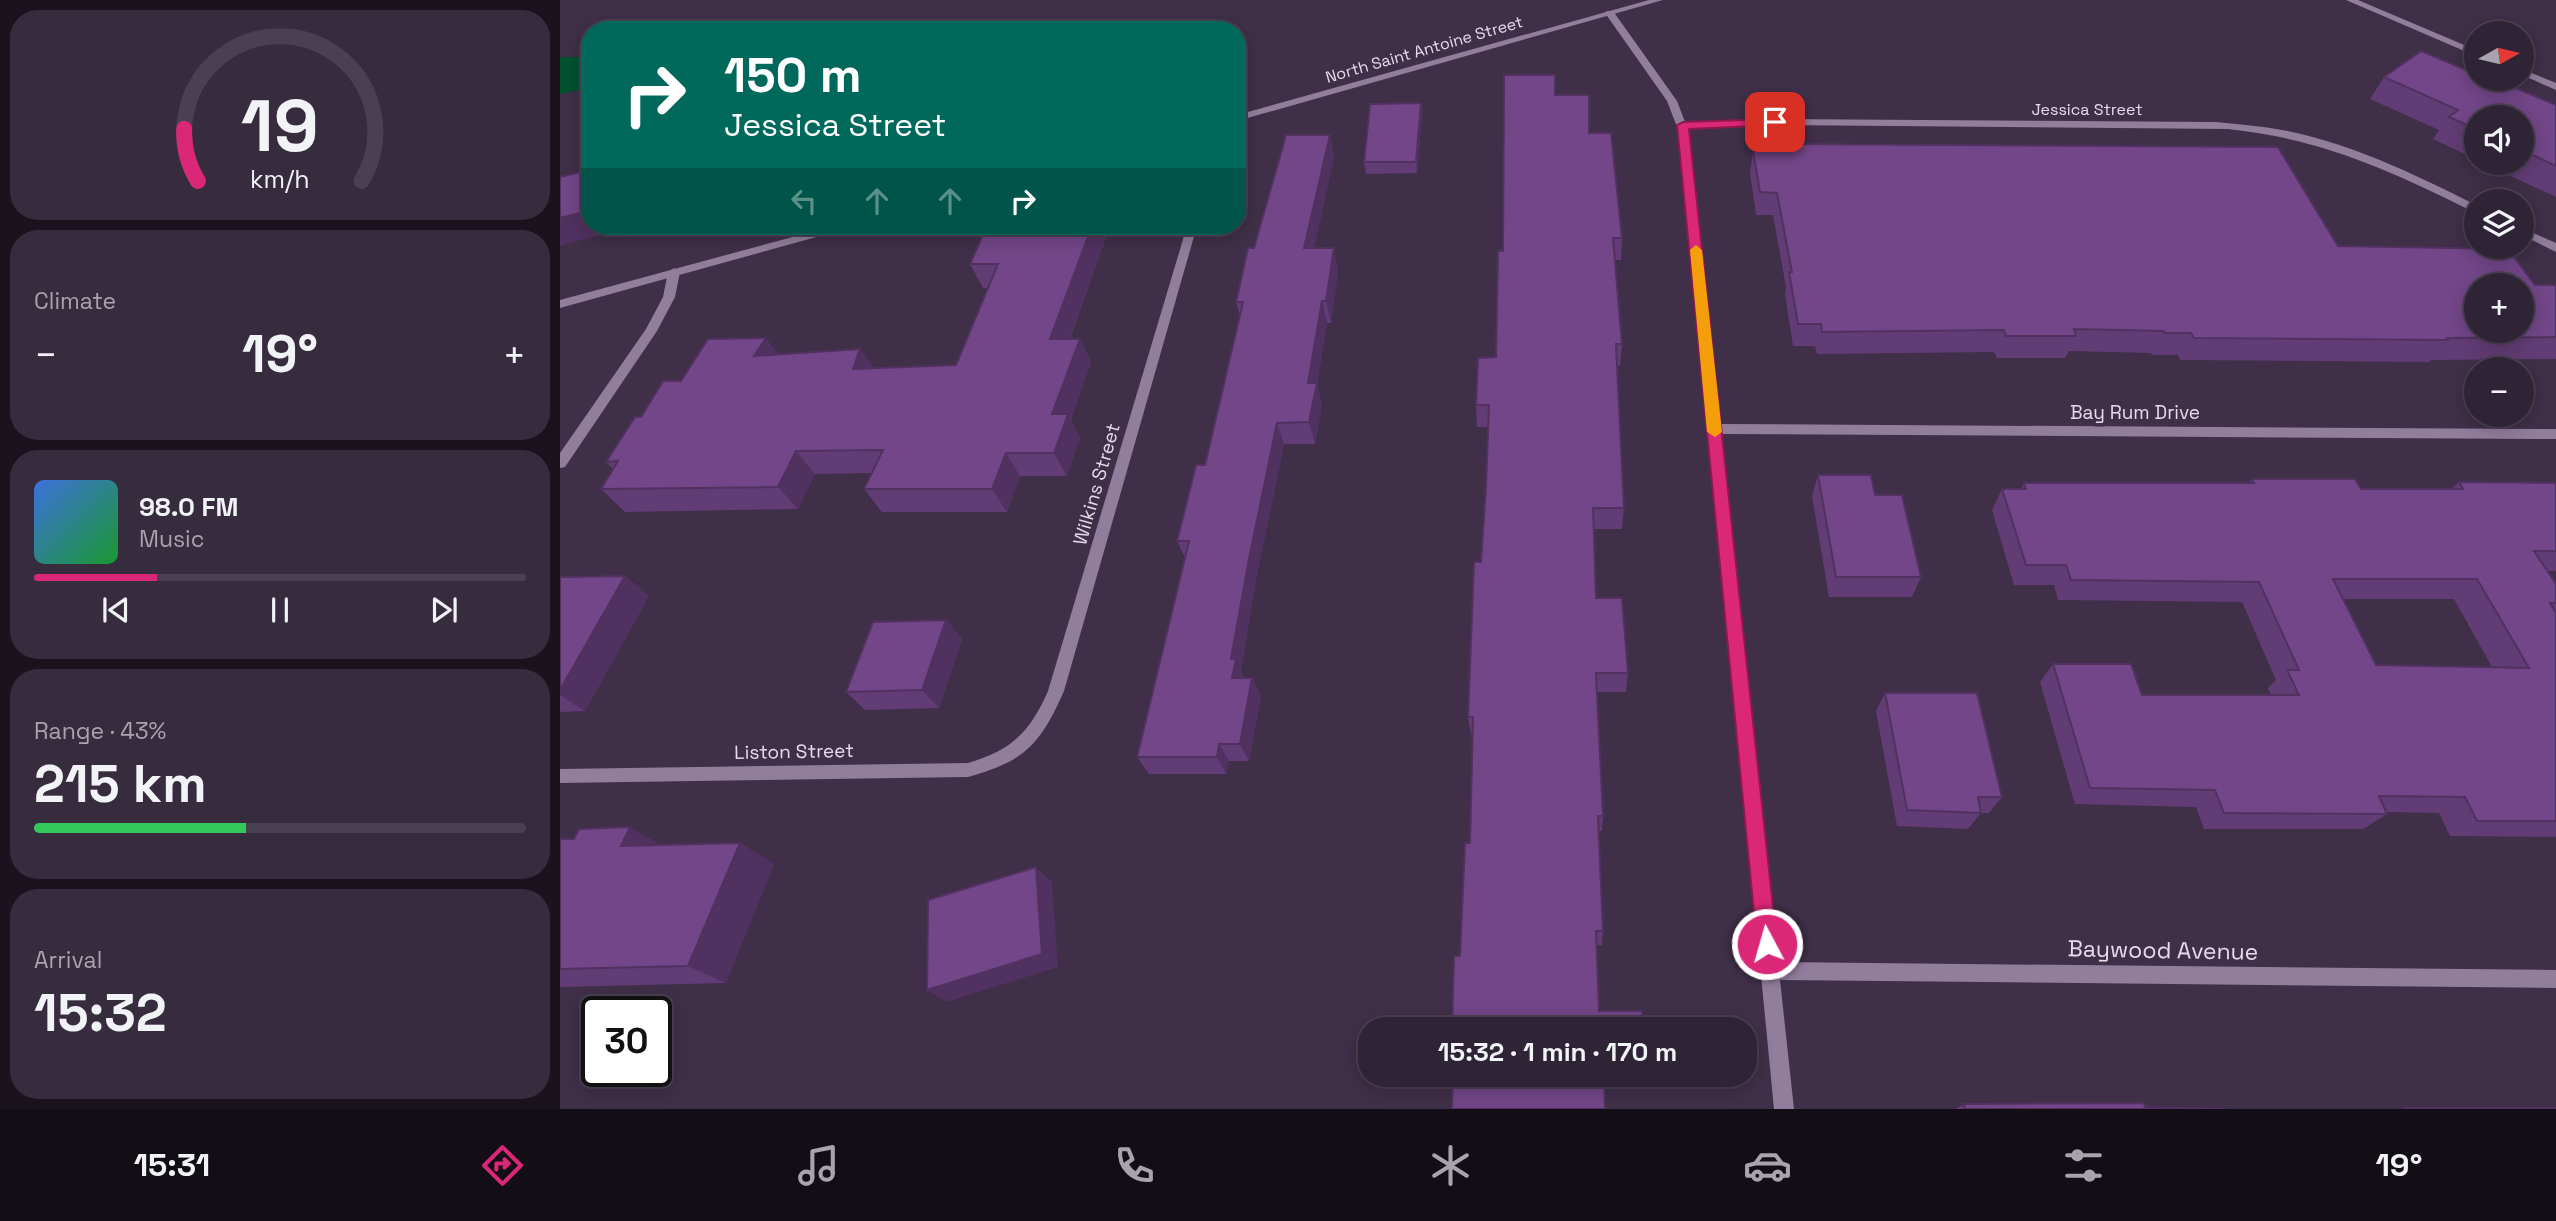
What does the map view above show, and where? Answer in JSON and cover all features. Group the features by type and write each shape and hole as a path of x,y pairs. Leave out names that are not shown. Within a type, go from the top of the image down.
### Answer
{"street":[{"name":"North Saint Antoine Street","path":"1246,115 1660,0"},
{"path":"2350,0 2464,48"},
{"path":"1610,13 1672,101 1683,125 1784,1109"},
{"path":"2534,77 2556,87"},
{"name":"Jessica Street","path":"1683,125 1775,122 2216,125 2259,129 2309,139 2356,154 2464,204"},
{"path":"560,304 812,235"},
{"name":"Wilkins Street","path":"1023,746 1043,722 1056,691 1189,235"},
{"path":"2534,237 2556,248"},
{"path":"560,463 651,331 669,297 674,272"},
{"name":"Bay Rum Drive","path":"1714,429 2556,434"},
{"name":"Liston Street","path":"560,776 968,770 990,764 1023,746"},
{"name":"Baywood Avenue","path":"1770,971 2556,979"}],"green space":[{"path":"560,57 581,57 581,90 560,94"}],"building":[{"path":"2421,51 2464,69 2464,91 2523,91 2556,105 2556,166 2534,156 2534,105 2464,105 2464,124 2449,117 2458,110 2384,77"},
{"path":"1504,75 1555,75 1555,95 1589,95 1589,133 1611,133 1622,238 1613,238 1622,344 1616,344 1624,508 1593,508 1596,598 1622,598 1628,673 1596,673 1603,816 1598,816 1603,931 1596,931 1599,1011 1642,1011 1642,1017 1452,1017 1454,956 1460,956 1465,843 1470,843 1473,717 1468,717 1474,562 1481,562 1486,486 1489,405 1476,405 1478,358 1496,357 1498,251 1503,251"},
{"path":"1421,103 1416,162 1364,162 1370,104"},
{"path":"1286,135 1330,135 1304,248 1334,248 1326,301 1322,301 1308,383 1317,383 1309,422 1277,423 1249,559 1231,659 1236,659 1232,678 1252,678 1240,744 1219,744 1217,757 1137,757 1189,541 1177,541 1196,465 1205,465 1243,302 1236,302 1248,248 1254,248"},
{"path":"1774,144 2278,147 2338,246 2464,248 2464,259 2516,259 2526,273 2464,273 2464,338 2447,338 2448,340 2194,338 2191,333 2074,329 2076,336 2006,336 2004,330 1822,332 1821,324 1798,324 1789,272 1792,272 1777,193 1760,192 1753,151 1775,151"},
{"path":"581,172 581,213 560,218 560,177"},
{"path":"983,235 1089,235 1050,339 1080,339 1052,414 1068,414 1054,453 1006,453 992,489 864,489 883,450 796,451 778,487 601,489 618,461 606,462 635,417 641,417 663,381 681,381 708,339 766,338 754,356 860,349 853,369 956,365 998,264 970,264"},
{"path":"2534,284 2556,285 2556,337 2534,337"},
{"path":"1818,475 1871,475 1875,495 1902,495 1921,577 1836,577"},
{"path":"2252,479 2355,479 2361,489 2463,489 2459,482 2556,483 2556,551 2534,551 2556,584 2556,603 2550,603 2556,613 2556,821 2477,821 2465,797 2379,796 2387,814 2224,813 2215,790 2090,788 2053,664 2131,664 2142,695 2299,695 2287,670 2299,670 2259,582 2071,580 2066,565 2026,565 2002,489 2026,489 2024,483 2254,483","holes":["2333,579 2477,579 2529,668 2376,665"]},
{"path":"625,576 560,690 560,577"},
{"path":"946,620 922,690 846,692 873,622"},
{"path":"1885,693 1977,693 2002,797 1978,797 1981,813 1907,810"},
{"path":"630,827 621,846 740,843 688,966 560,969 560,839 574,839 579,829"},
{"path":"1036,867 1042,954 927,990 928,900"},
{"path":"1453,1087 1604,1087 1605,1109 1452,1109"},
{"path":"2144,1103 2145,1107 2225,1109 1965,1109 1964,1104"},
{"path":"2403,1108 2556,1108 2556,1109"}],"slow traffic":[{"path":"1696,250 1715,432"}],"route":[{"path":"1767,944 1683,125 1775,122"}]}
